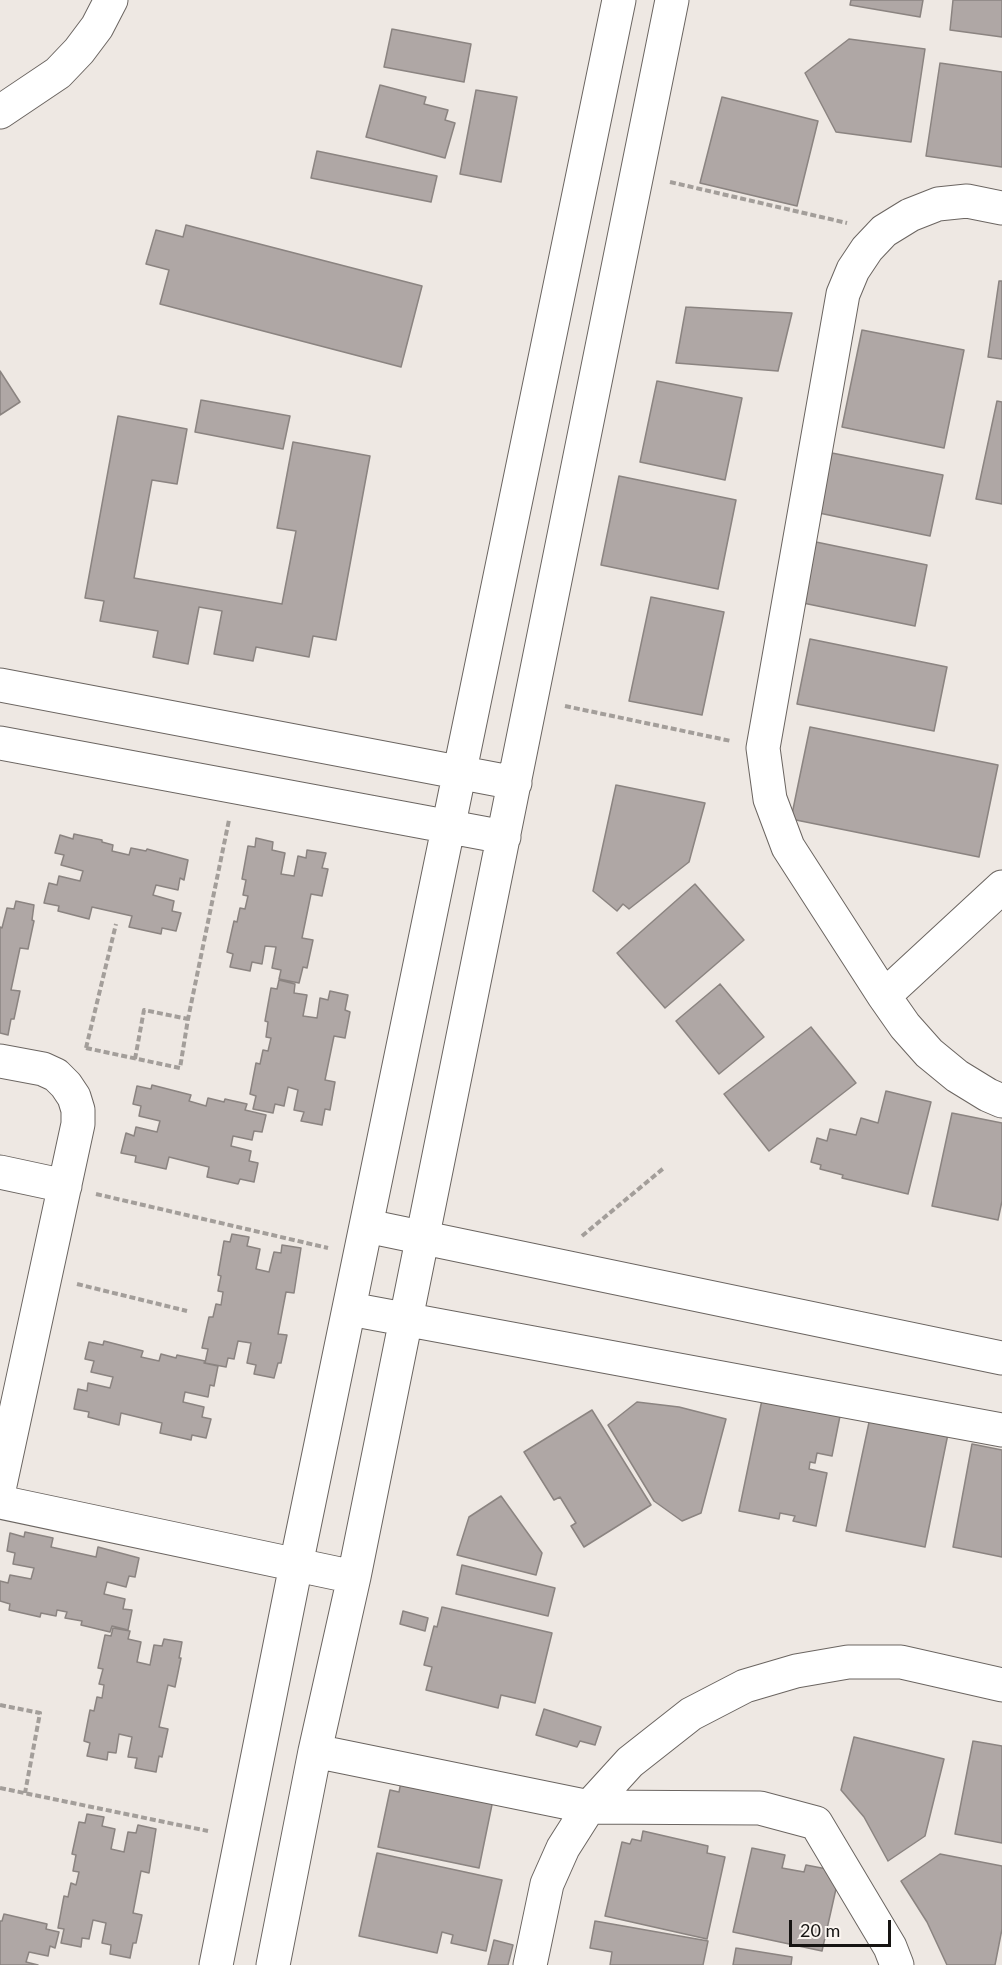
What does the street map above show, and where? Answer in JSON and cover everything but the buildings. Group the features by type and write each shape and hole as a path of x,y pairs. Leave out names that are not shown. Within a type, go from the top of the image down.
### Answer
{"street":[{"path":"0,111 65,66 97,27 111,0"},
{"path":"216,1965 296,1565 620,0 672,4 354,1577 315,1751 273,1965"},
{"path":"1002,208 967,201 938,204 910,215 884,231 867,249 853,270 843,294 763,748 770,799 788,847 884,996 905,1026 929,1053 957,1076 1002,1101"},
{"path":"0,685 515,783"},
{"path":"0,743 504,837"},
{"path":"884,996 1002,887"},
{"path":"0,1061 43,1069 56,1075 74,1096 78,1110 78,1124 0,1485"},
{"path":"0,1172 65,1186"},
{"path":"364,1240 423,1237 1002,1358"},
{"path":"350,1309 1002,1431"},
{"path":"0,1502 354,1577"},
{"path":"530,1965 547,1884 563,1848 589,1807 630,1762 691,1714 745,1686 796,1671 848,1662 901,1662 1002,1685"},
{"path":"315,1751 589,1807 760,1808 816,1823 890,1947 897,1965"}],"path":[{"path":"637,175 884,231"},
{"path":"532,699 763,748"},
{"path":"86,1048 180,1068 236,787"},
{"path":"74,1096 116,924"},
{"path":"135,1059 144,1010 188,1019"},
{"path":"550,1263 665,1167"},
{"path":"65,1186 364,1240"},
{"path":"45,1277 187,1311"},
{"path":"0,1705 40,1713 25,1793"},
{"path":"0,1788 242,1838"}]}
